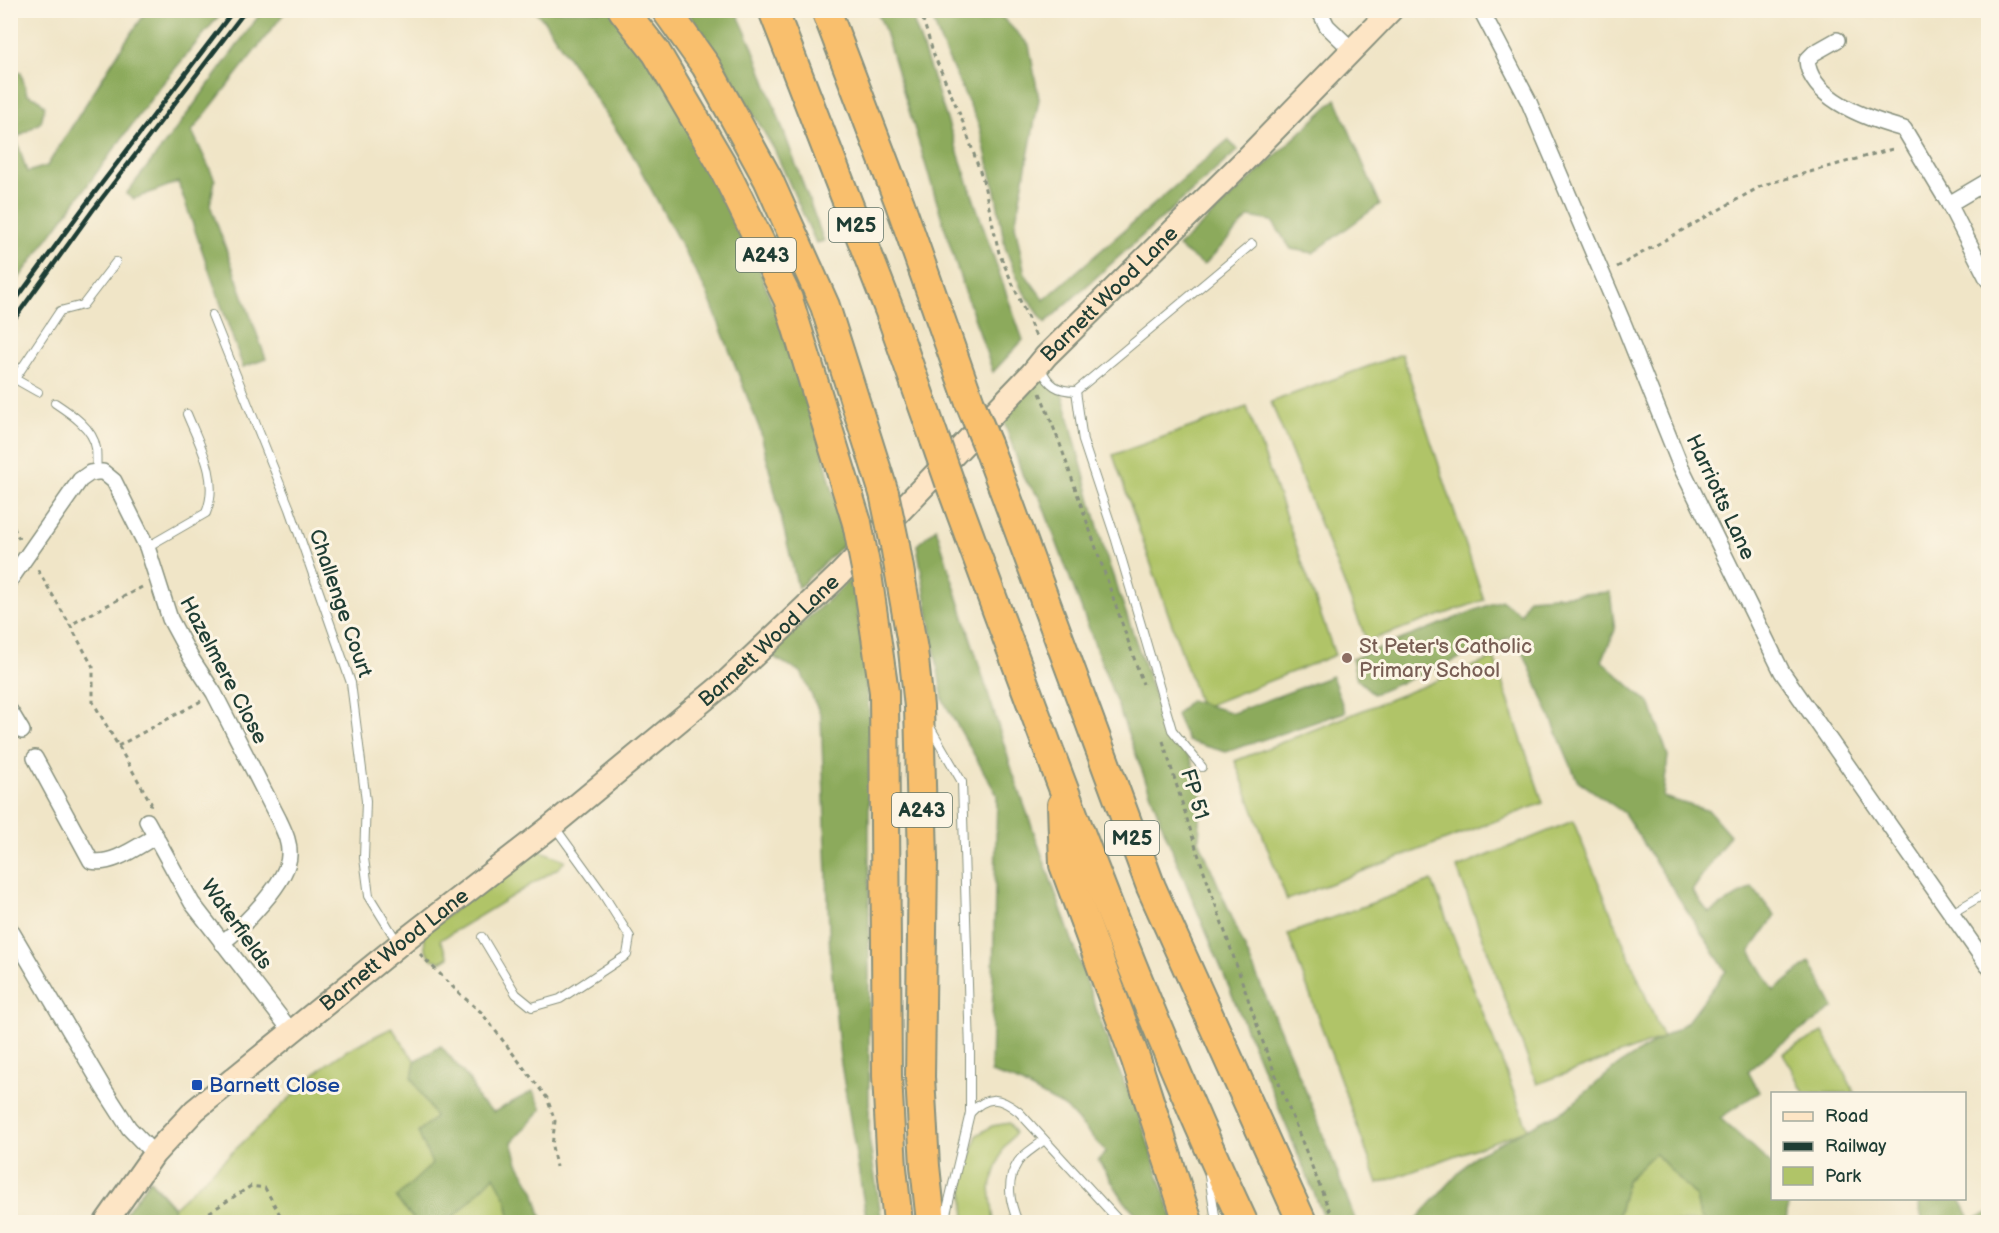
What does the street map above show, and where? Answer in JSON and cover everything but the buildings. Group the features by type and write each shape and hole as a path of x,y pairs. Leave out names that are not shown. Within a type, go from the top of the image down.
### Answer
{"highway":[{"name":"A243","path":"623,10 656,52 721,163 788,299 857,523 867,574 884,692 887,1076 892,1168 898,1222"},
{"name":"A243","path":"666,10 706,66 768,179 825,306 884,493 913,650 919,707 923,860 920,1077 931,1222"},
{"name":"M25","path":"773,10 890,312 950,483 1061,784 1203,1138 1243,1222"},
{"name":"M25","path":"826,10 900,204 970,403 1151,887 1302,1222"},
{"name":"M25","path":"1061,784 1064,865 1136,1060 1188,1222"}],"street":[{"path":"1319,10 1327,26 1352,51"},
{"name":"Barnett Wood Lane","path":"106,1222 154,1154 195,1110 291,1031 553,825 727,681 789,623 837,577 1039,365 1239,166 1391,10"},
{"name":"Harriotts Lane","path":"1481,10 1527,100 1603,276 1681,467 1782,672 1989,966"},
{"path":"1837,40 1807,60 1808,70 1814,81 1834,100 1885,124 1904,129 1989,280"},
{"path":"1948,204 1989,181"},
{"path":"10,580 80,480 90,472 97,472"},
{"name":"Hazelmere Close","path":"97,472 103,472 114,481 147,546 170,619 191,658 214,693 286,836 290,854 288,868 243,926 222,944"},
{"path":"10,711 22,731"},
{"path":"35,758 91,861 99,863 111,859 156,836"},
{"name":"Waterfields","path":"147,821 192,903 291,1031"},
{"path":"10,929 104,1089 129,1128 154,1154"}],"lane":[{"path":"1039,365 1048,383 1065,391 1076,391 1252,244"},
{"path":"38,392 13,382 60,311 83,305 116,262"},
{"name":"Challenge Court","path":"212,315 291,509 351,683 366,801 364,858 369,896 403,942"},
{"path":"1076,391 1083,441 1116,540 1172,730 1202,767"},
{"path":"55,403 86,428 92,437 96,448 97,472"},
{"path":"147,546 206,513 210,503 211,474 187,414"},
{"path":"919,707 962,782 970,1052 969,1113 944,1222"},
{"path":"482,937 516,994 532,1007 560,999 627,955 630,938 601,891 553,825"},
{"path":"1952,913 1989,892"},
{"path":"969,1113 989,1099 1006,1102 1019,1112 1120,1222"},
{"path":"1203,1138 1216,1222"},
{"path":"1018,1222 1010,1198 1010,1178 1018,1161 1044,1140"}],"path":[{"path":"920,10 934,55 961,117 983,180 999,253 1027,319 1060,444 1146,692"},
{"path":"1603,276 1763,185 1912,143"},
{"path":"30,552 37,569 93,667 93,702 151,803 147,821"},
{"path":"70,625 144,586 158,582"},
{"path":"118,746 214,693"},
{"name":"FP 51","path":"1162,736 1195,845 1265,1048 1334,1222"},
{"path":"403,942 481,1012 547,1098 555,1121 552,1146 556,1167"},
{"path":"194,1222 251,1186 265,1188 284,1222"}],"green space":[{"path":"263,10 286,11 192,131 215,180 210,205 266,359 243,367 178,182 134,199 126,194"},
{"path":"147,11 223,11 159,88 11,289 11,68 21,73 27,94 37,98 45,106 41,122 16,138 27,172 47,166"},
{"path":"535,11 611,11 668,87 751,248 809,399 846,542 798,588 760,430 708,295 631,152 545,22"},
{"path":"687,11 736,11 753,48 824,241 816,243 774,149 721,60"},
{"path":"876,11 910,11 1023,340 993,372 957,268 883,25"},
{"path":"930,11 996,11 1029,45 1039,99 1015,225 1025,274 1044,300 1228,140 1238,150 1045,323 1021,288 1005,247 996,195 979,125 941,43"},
{"path":"1336,99 1380,204 1313,253 1291,249 1272,221 1249,217 1204,265 1178,247"},
{"path":"1402,354 1484,600 1367,641 1271,402"},
{"path":"1048,370 1063,396 1105,553 1169,736 1190,758 1202,787 1199,840 1313,1108 1356,1222 1326,1222 1166,835 1040,498 1024,479 1004,422 1010,406"},
{"path":"1247,407 1335,655 1201,708 1113,455"},
{"path":"936,528 1013,773 1115,1062 1139,1115 1174,1222 1144,1222 1125,1202 1098,1160 1106,1152 1066,1108 1018,1082 991,1073 997,795 943,700 917,545"},
{"path":"852,578 855,587 869,711 869,1138 882,1222 867,1222 840,1058 830,955 821,716 801,672 773,657 786,638"},
{"path":"1610,592 1615,630 1602,661 1651,705 1668,756 1663,797 1709,811 1730,835 1692,891 1709,913 1752,887 1775,916 1750,951 1774,991 1810,962 1834,1008 1778,1046 1748,1071 1759,1092 1720,1118 1771,1164 1771,1200 1789,1200 1786,1222 1706,1222 1700,1216 1696,1197 1655,1153 1627,1180 1618,1217 1609,1222 1414,1222 1475,1155 1565,1110 1617,1066 1686,1023 1726,971 1624,813 1577,780 1516,635 1374,694 1357,679 1352,659 1501,600 1521,614 1528,598"},
{"path":"1494,658 1543,803 1287,900 1235,761"},
{"path":"1332,676 1345,712 1226,752 1188,741 1176,715 1190,700 1233,713"},
{"path":"1573,821 1663,1038 1537,1084 1457,868"},
{"path":"541,851 565,860 560,867 440,940 449,957 441,962 432,959 425,949 424,934 521,857"},
{"path":"1432,881 1528,1129 1378,1184 1288,934"},
{"path":"392,1028 415,1061 412,1078 436,1117 418,1132 433,1164 396,1198 416,1222 119,1222 150,1180 174,1207 324,1066 349,1049"},
{"path":"1823,1032 1854,1092 1803,1092 1783,1053"},
{"path":"441,1046 470,1081 479,1101 494,1112 533,1091 542,1109 512,1142 518,1163 534,1191 543,1222 511,1222 507,1200 494,1176 457,1214 439,1222 416,1222 396,1198 432,1164 418,1132 435,1117 412,1078 415,1061"},
{"path":"1009,1123 1015,1133 1003,1149 990,1188 994,1222 965,1222 963,1181 977,1135 992,1126"},
{"path":"1655,1153 1696,1197 1700,1216 1706,1222 1609,1222 1618,1217 1627,1180"},
{"path":"494,1175 507,1200 511,1222 439,1222 457,1214"},
{"path":"150,1180 173,1207 175,1221 119,1222"},
{"path":"1917,1200 1961,1200 1971,1220 1988,1213 1988,1222 1923,1222"}],"railway":[{"path":"10,308 234,10"},
{"path":"10,325 93,210 246,10"}],"place":[{"name":"St Peter's Catholic Primary School","path":"1347,658"},
{"name":"Barnett Close","path":"197,1085"}]}
